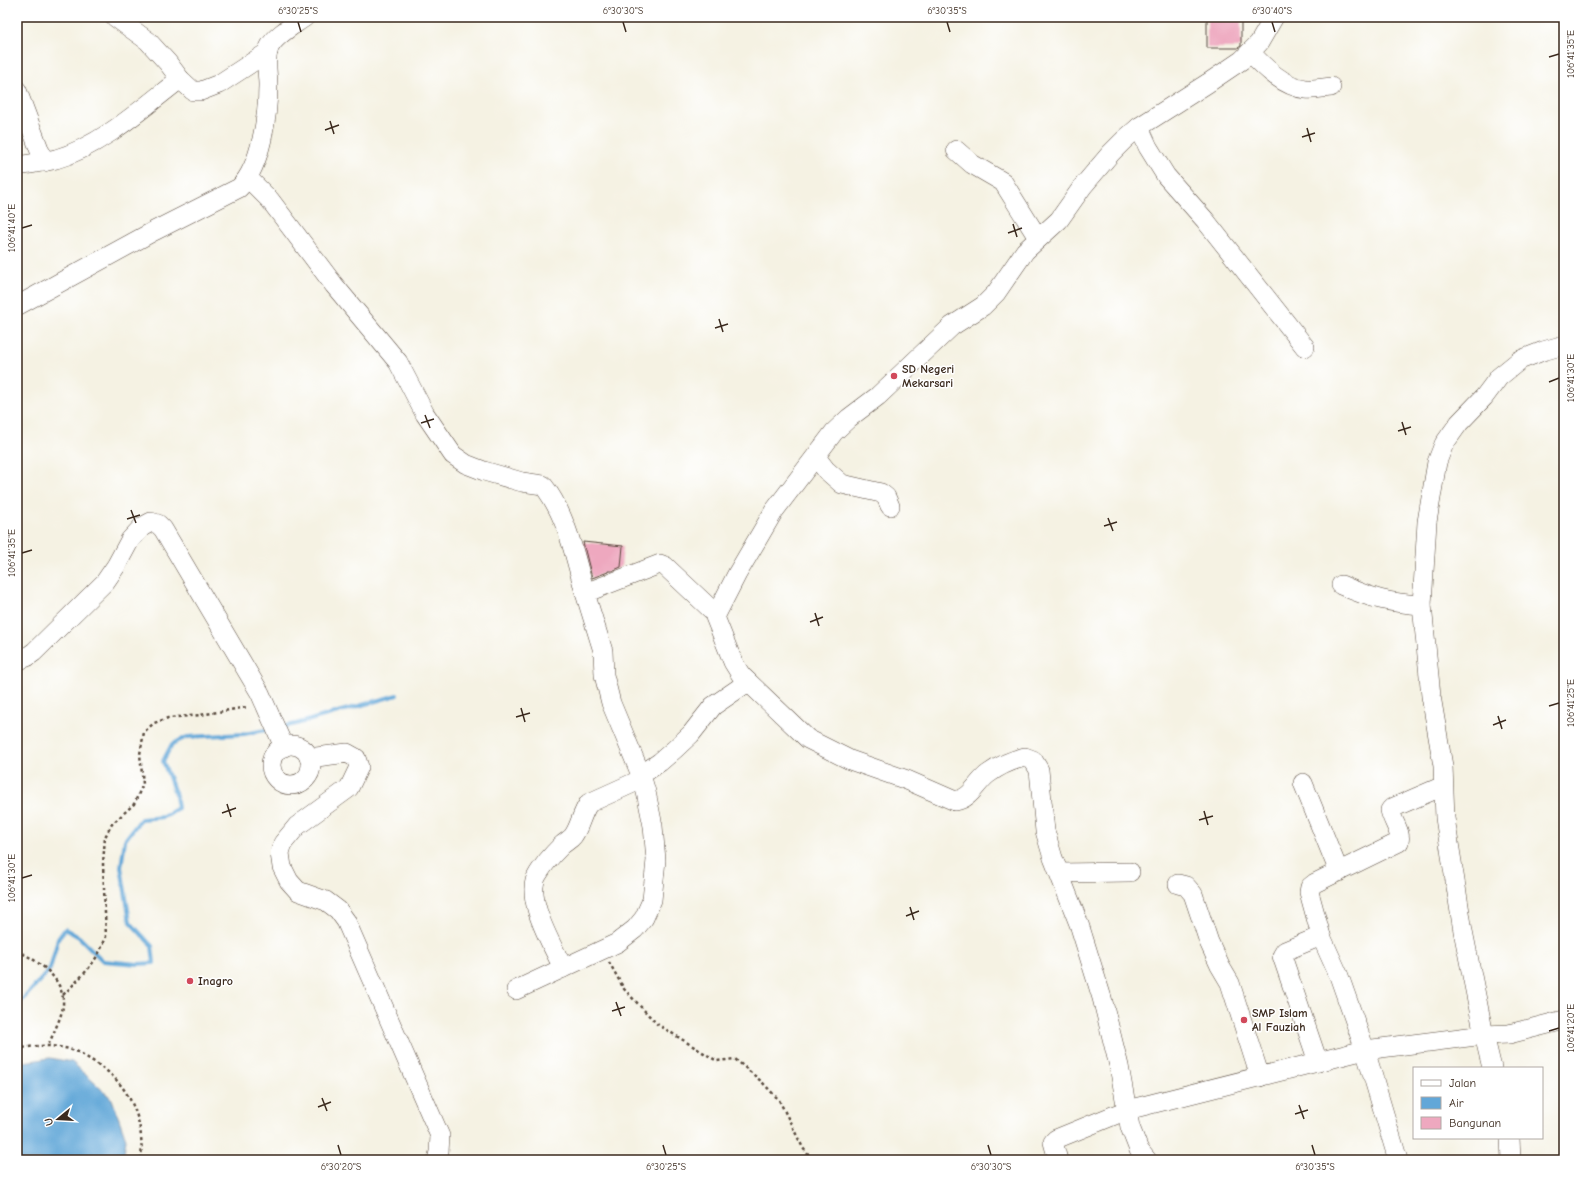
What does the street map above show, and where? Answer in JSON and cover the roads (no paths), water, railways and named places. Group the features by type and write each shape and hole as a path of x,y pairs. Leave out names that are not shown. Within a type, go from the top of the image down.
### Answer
{"street":[{"path":"115,17 148,41 180,79 193,91 201,91 218,84 268,52"},
{"path":"17,306 154,231 239,188 248,178 259,151 268,99 268,52 270,45 274,40 305,17"},
{"path":"1147,1160 1139,1150 1130,1127 1119,1066 1102,998 1079,924 1053,858 1045,831 1039,770 1033,760 1025,757 1006,764 988,774 963,800 955,802 907,780 850,760 808,739 741,675 733,662 716,618 716,614 774,511 834,432 849,418 878,396 952,326 982,306 996,293 1025,251 1059,220 1111,153 1139,127 1223,73 1250,52 1265,34 1274,17"},
{"path":"1250,52 1272,74 1298,87 1310,89 1330,87"},
{"path":"17,166 44,162 69,154 104,136 180,79"},
{"path":"17,90 44,162"},
{"path":"1139,127 1148,147 1166,176 1205,220 1305,347"},
{"path":"956,150 972,164 1003,182 1038,238"},
{"path":"248,178 270,200 334,285 398,362 425,414 453,455 466,464 484,471 522,482 543,485 552,498 570,542 603,651 604,675 611,703 641,777 653,826 656,860 652,900 644,918 635,929 617,943 516,990"},
{"path":"1492,1067 1463,931 1445,818 1443,766 1431,696 1422,605 1426,522 1437,462 1444,444 1459,423 1484,398 1499,377 1520,360 1564,345"},
{"path":"816,457 826,470 842,484 881,493 886,497 890,506"},
{"path":"17,661 34,652 105,582 116,566 130,540 142,527 151,522 158,524 163,529 230,639 267,708 282,743"},
{"path":"585,592 659,564 664,566 716,614"},
{"path":"1341,585 1368,596 1396,603 1422,605"},
{"path":"563,968 546,933 535,900 534,883 537,874 552,856 573,836 579,825 583,811 589,803 641,777 691,734 713,706 748,682"},
{"path":"282,743 303,750 309,758 310,768 306,778 298,784 288,785 278,781 272,773 271,762 282,743"},
{"path":"309,758 347,753 356,758 359,767 349,788 297,826 283,843 280,853 282,867 288,882 298,891 326,901 338,910 346,921 440,1136 440,1152 437,1160"},
{"path":"1303,783 1339,872"},
{"path":"1398,1160 1365,1050 1339,976 1321,936 1309,892 1310,887 1315,883 1400,842 1400,838 1391,815 1392,808 1443,786"},
{"path":"1060,873 1130,872"},
{"path":"1178,884 1186,886 1193,894 1209,942 1230,983 1260,1077"},
{"path":"1318,1062 1282,956 1285,952 1321,936"},
{"path":"1058,1160 1053,1142 1056,1139 1127,1110 1365,1050 1484,1035 1509,1034 1564,1020"},
{"path":"1510,1139 1511,1160"}],"water":[{"path":"50,1058 72,1062 112,1099 126,1139 123,1160 17,1160 17,1063"}],"waterway":[{"path":"282,727 397,695"},
{"path":"17,1006 50,969 58,939 65,929 79,937 103,961 138,964 154,963 152,946 130,922 121,867 125,840 141,819 163,817 178,808 176,796 163,761 172,744 187,737 244,734 271,729"}],"place":[{"name":"SD Negeri Mekarsari","path":"894,376"},
{"name":"Inagro","path":"190,981"},
{"name":"SMP Islam Al Fauziah","path":"1244,1020"}]}
